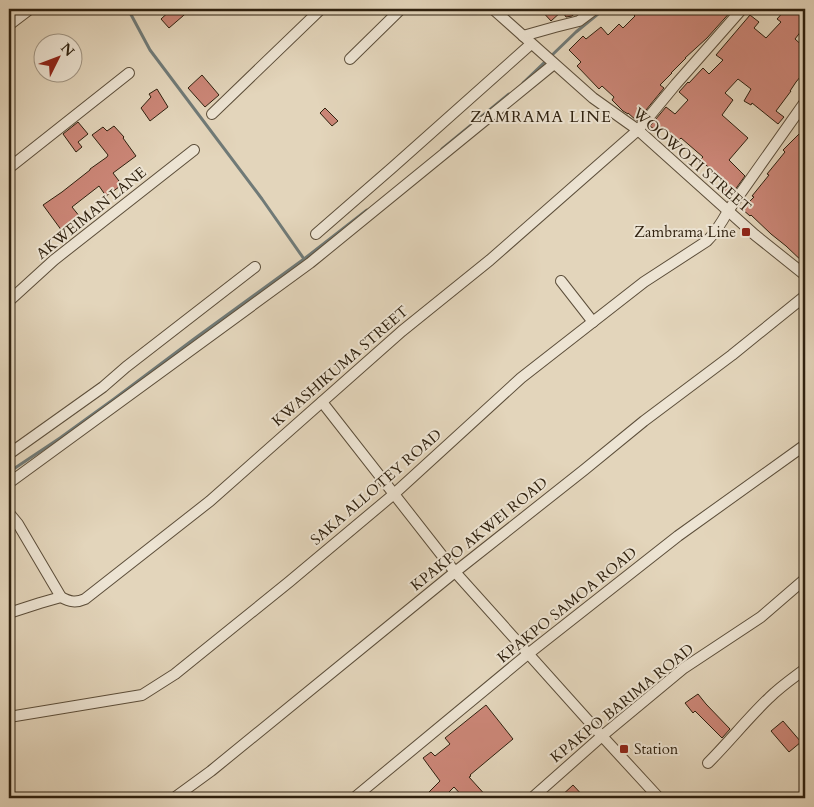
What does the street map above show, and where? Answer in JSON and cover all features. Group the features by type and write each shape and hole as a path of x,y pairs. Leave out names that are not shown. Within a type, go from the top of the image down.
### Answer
{"street":[{"path":"9,25 30,9"},
{"path":"212,114 321,9"},
{"path":"350,60 401,9"},
{"name":"WOOWOTI STREET","path":"493,9 593,98 638,130 755,235 805,275"},
{"path":"523,36 578,21 595,9"},
{"name":"KWASHIKUMA STREET","path":"9,613 59,594 69,602 78,602 85,599 210,501 402,331 490,260 638,130 742,9"},
{"path":"316,234 535,48"},
{"path":"9,483 310,263 552,62"},
{"path":"9,168 129,73"},
{"name":"SAKA ALLOTEY ROAD","path":"9,717 142,695 176,674 394,494 521,378 644,282 707,241 722,223 728,211 805,102"},
{"name":"AKWEIMAN LANE","path":"9,301 54,260 194,150"},
{"path":"9,454 103,387 255,267"},
{"path":"561,281 593,322"},
{"name":"KPAKPO AKWEI ROAD","path":"174,798 212,770 644,421 732,355 805,296"},
{"path":"322,402 456,572 659,798"},
{"name":"KPAKPO SAMOA ROAD","path":"354,798 528,654 678,536 805,445"},
{"path":"9,513 18,524 59,594"},
{"name":"KPAKPO BARIMA ROAD","path":"532,798 602,736 684,668 761,617 805,579"},
{"path":"708,763 771,696 805,669"}],"building":[{"path":"172,9 191,9 169,28 161,19"},
{"path":"540,9 580,9 572,16 566,17 562,11 551,21"},
{"path":"628,9 733,9 660,85 664,88 637,121 612,100 614,97 602,86 599,89 577,66 581,62 569,50 583,36 586,39 601,27 608,35 619,24 623,28 635,16"},
{"path":"786,9 805,9 805,26 795,39 805,48 805,71 776,111 784,117 778,124 752,103 751,105 744,101 751,89 738,79 725,93 733,100 722,115 748,138 729,160 745,176 729,198 720,189 726,182 700,160 703,157 681,138 679,140 664,127 659,133 650,126 666,107 675,114 688,100 679,92 703,68 709,74 723,60 716,55 750,15 759,22 754,28 766,38 781,22 777,19"},
{"path":"202,75 219,95 205,107 188,88"},
{"path":"157,89 168,107 150,121 141,108 151,97 149,94"},
{"path":"325,108 338,121 332,126 320,113"},
{"path":"78,122 88,134 78,142 82,147 76,152 63,134"},
{"path":"114,126 124,137 136,156 113,173 122,185 106,196 99,186 72,207 80,217 62,231 43,205 107,157 108,155 92,135 103,127 107,131"},
{"path":"800,133 805,139 805,264 742,209 754,197 752,196 769,175 767,174 785,152 783,150"},
{"path":"698,694 730,729 722,738 695,711 693,713 685,703"},
{"path":"486,705 513,739 469,777 488,798 464,798 454,787 443,798 423,798 440,781 423,758 431,752 435,756 450,744 445,738"},
{"path":"783,721 801,742 789,752 771,731"},
{"path":"573,785 585,798 559,798"}],"waterway":[{"path":"128,9 150,50 262,199 304,259"},
{"path":"523,83 576,32 604,9"},
{"path":"442,149 509,94"},
{"path":"9,472 114,399 304,259 367,210"}],"place":[{"name":"Zambrama Line","path":"746,232"},
{"name":"Station","path":"624,749"}],"district":[{"name":"ZAMRAMA LINE","path":"541,117"}]}
